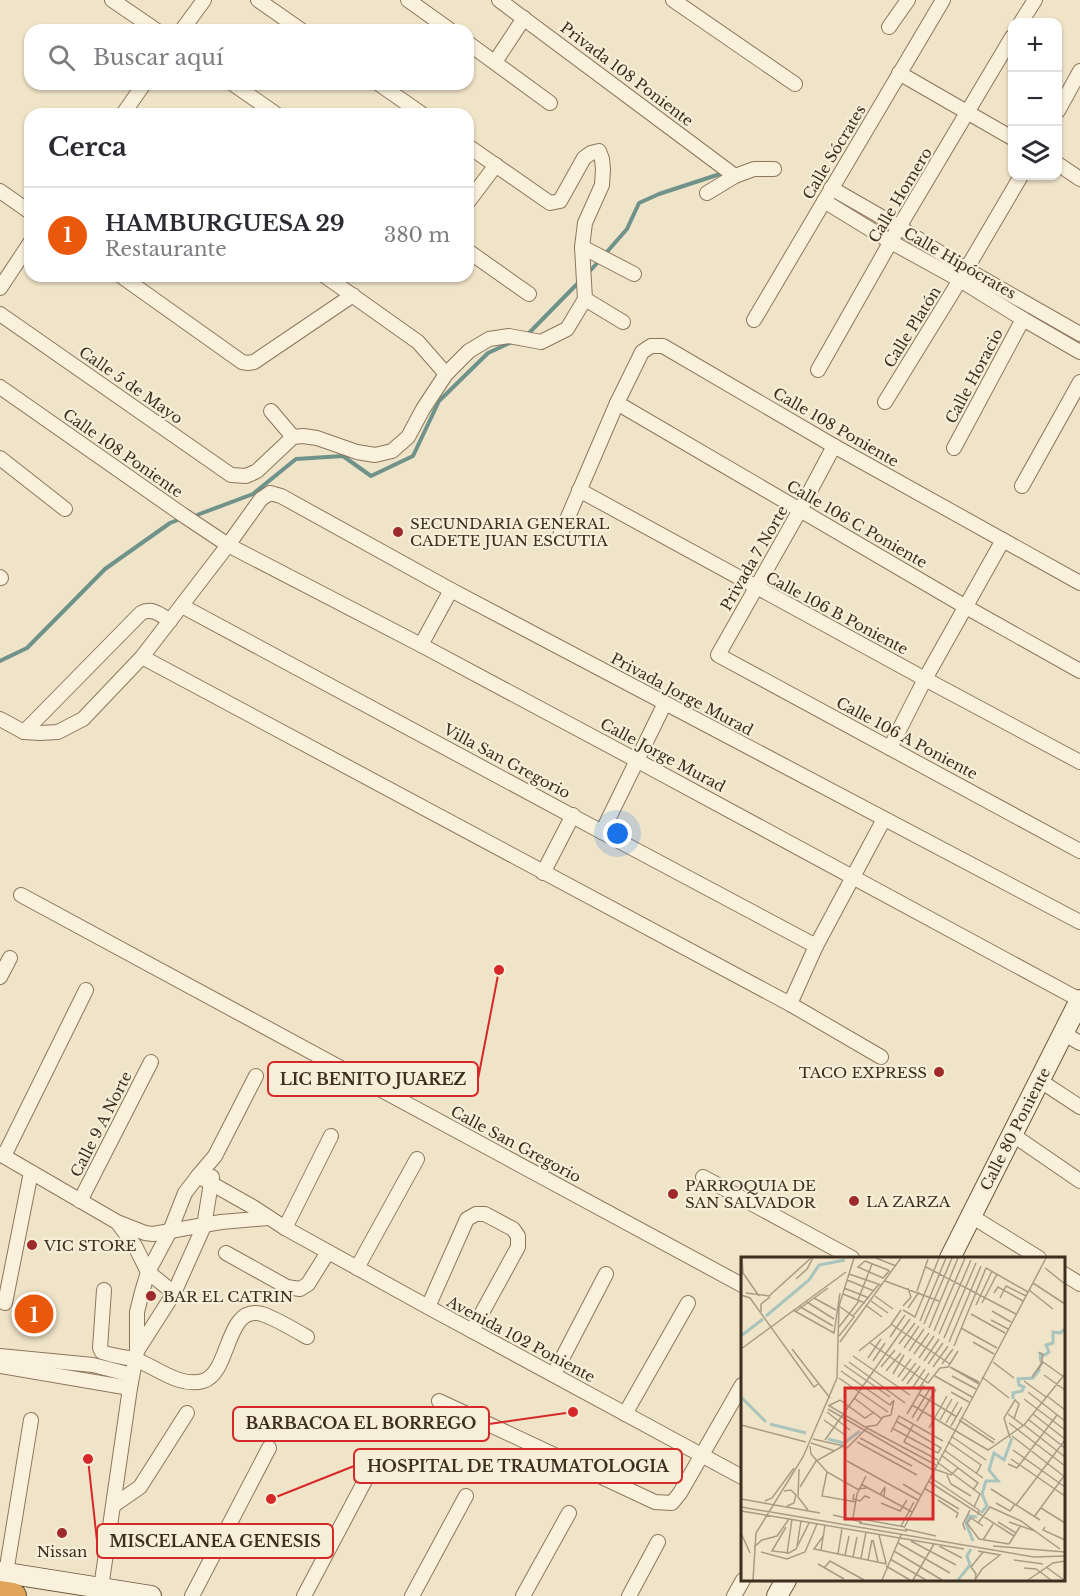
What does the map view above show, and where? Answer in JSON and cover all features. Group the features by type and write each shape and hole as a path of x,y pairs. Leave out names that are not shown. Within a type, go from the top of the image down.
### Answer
{"street":[{"path":"112,0 147,24"},
{"path":"186,24 204,0"},
{"path":"258,0 292,24"},
{"path":"408,0 442,24"},
{"name":"Privada 108 Poniente","path":"499,0 735,176"},
{"path":"673,0 795,84"},
{"path":"889,27 908,0"},
{"name":"Calle Sócrates","path":"754,320 942,0"},
{"path":"1024,18 1035,0"},
{"path":"495,62 524,18"},
{"name":"Calle Homero","path":"818,370 899,227 1008,44"},
{"path":"474,47 550,104"},
{"path":"1062,104 1080,71"},
{"path":"899,74 1008,136"},
{"path":"127,108 140,90"},
{"path":"242,90 267,108"},
{"path":"388,90 413,108"},
{"path":"271,411 293,437 317,438 357,452 375,455 392,451 408,437 446,374 469,351 489,339 509,336 541,342 567,329 585,299 582,247 585,223 602,184 603,169 599,151 584,158 560,201 550,203 474,150"},
{"path":"474,194 496,165"},
{"path":"1062,168 1080,179"},
{"path":"707,193 735,176 754,169 774,169"},
{"name":"Calle Platón","path":"885,402 1019,180"},
{"name":"Calle Hipócrates","path":"831,188 899,227 1023,319 1080,352"},
{"path":"0,191 24,208"},
{"name":"Calle Hipócrates","path":"824,201 891,242 963,275 1080,334"},
{"path":"582,247 634,274"},
{"path":"0,288 24,252"},
{"path":"474,254 529,294"},
{"path":"129,282 242,362 248,363 254,362 353,295"},
{"path":"334,282 418,342 446,374"},
{"path":"585,299 623,322"},
{"name":"Calle 5 de Mayo","path":"0,314 231,475 246,476 256,471 293,437"},
{"name":"Calle Horacio","path":"954,448 1023,319"},
{"name":"Calle 108 Poniente","path":"618,403 642,352 651,346 663,346 834,446 1080,583"},
{"path":"1022,486 1080,382"},
{"name":"Calle 108 Poniente","path":"0,387 228,545"},
{"path":"559,538 618,403"},
{"name":"Calle 106 C Poniente","path":"618,403 966,607 1080,671"},
{"name":"Privada 7 Norte","path":"718,655 834,446"},
{"path":"0,459 65,509"},
{"name":"Calle 106 B Poniente","path":"579,490 1080,762"},
{"name":"Privada Jorge Murad","path":"228,545 261,499 270,493 281,496 451,590 1080,922"},
{"path":"890,748 925,679 1003,540"},
{"path":"0,719 24,732 40,734 58,732 83,719 142,657 228,545"},
{"name":"Calle Jorge Murad","path":"228,545 421,645 1080,1000"},
{"path":"421,645 451,590"},
{"name":"Villa San Gregorio","path":"182,606 816,946"},
{"path":"24,732 141,613 147,610 153,611 170,621"},
{"name":"Calle 106 A Poniente","path":"718,655 1080,851"},
{"path":"142,657 790,1004 881,1057"},
{"path":"602,832 665,704"},
{"path":"543,873 573,815"},
{"path":"790,1004 816,946 884,819"},
{"name":"Calle San Gregorio","path":"21,895 741,1284"},
{"path":"0,977 10,958"},
{"path":"86,990 2,1155 117,1222 145,1233 153,1234 221,1222 268,1218"},
{"name":"Calle 80 Poniente","path":"950,1257 1039,1080 1072,1038 1080,1000"},
{"name":"Calle 9 A Norte","path":"80,1200 151,1062"},
{"path":"101,1588 136,1356 137,1312 148,1272 170,1231 185,1193 215,1156 256,1076"},
{"path":"1039,1080 1080,1107"},
{"path":"1012,1135 1080,1181"},
{"path":"285,1228 331,1136"},
{"path":"136,1356 174,1293 204,1226 215,1156"},
{"path":"357,1268 417,1159"},
{"path":"4,1303 32,1172"},
{"name":"Avenida 102 Poniente","path":"198,1176 357,1268 741,1475"},
{"path":"703,1177 850,1257"},
{"path":"428,1307 467,1219 477,1214 485,1214 513,1229 518,1236 518,1246 472,1331"},
{"path":"971,1216 1037,1257"},
{"path":"117,1222 135,1246 148,1272 174,1293"},
{"path":"226,1253 287,1287 300,1289 308,1284 328,1252"},
{"path":"554,1374 606,1274"},
{"path":"1065,1275 1080,1284"},
{"path":"104,1290 100,1348 102,1352 136,1356 182,1381 204,1381 213,1375 222,1359 232,1331 247,1315 260,1314 307,1336"},
{"path":"625,1414 688,1303"},
{"path":"0,1356 93,1365 131,1381"},
{"path":"0,1366 131,1381"},
{"path":"439,1401 655,1502 672,1503 741,1387"},
{"path":"114,1505 140,1487 187,1413"},
{"path":"31,1420 5,1584 101,1588 151,1596"},
{"path":"192,1596 270,1448"},
{"path":"304,1596 378,1456"},
{"path":"412,1596 466,1496"},
{"path":"523,1596 569,1513"},
{"path":"629,1596 658,1542"},
{"path":"734,1596 742,1581"},
{"path":"777,1596 785,1581"}],"waterway":[{"path":"606,253 627,229 639,203 720,174"},
{"path":"588,273 599,261"},
{"path":"529,333 580,281"},
{"path":"197,515 253,494 296,459 343,456 371,476 413,456 439,401 488,353 514,341"},
{"path":"0,661 27,648 105,569 170,523 180,519"}],"place":[{"name":"SECUNDARIA GENERAL CADETE JUAN ESCUTIA","path":"398,532"},
{"name":"LIC BENITO JUAREZ","path":"499,970"},
{"name":"TACO EXPRESS","path":"939,1072"},
{"name":"PARROQUIA DE SAN SALVADOR","path":"673,1194"},
{"name":"LA ZARZA","path":"854,1201"},
{"name":"VIC STORE","path":"32,1245"},
{"name":"BAR EL CATRIN","path":"151,1296"},
{"name":"HAMBURGUESA 29","path":"34,1314"},
{"name":"BARBACOA EL BORREGO","path":"573,1412"},
{"name":"MISCELANEA GENESIS","path":"88,1459"},
{"name":"HOSPITAL DE TRAUMATOLOGIA","path":"271,1499"},
{"name":"Nissan","path":"62,1533"}]}
